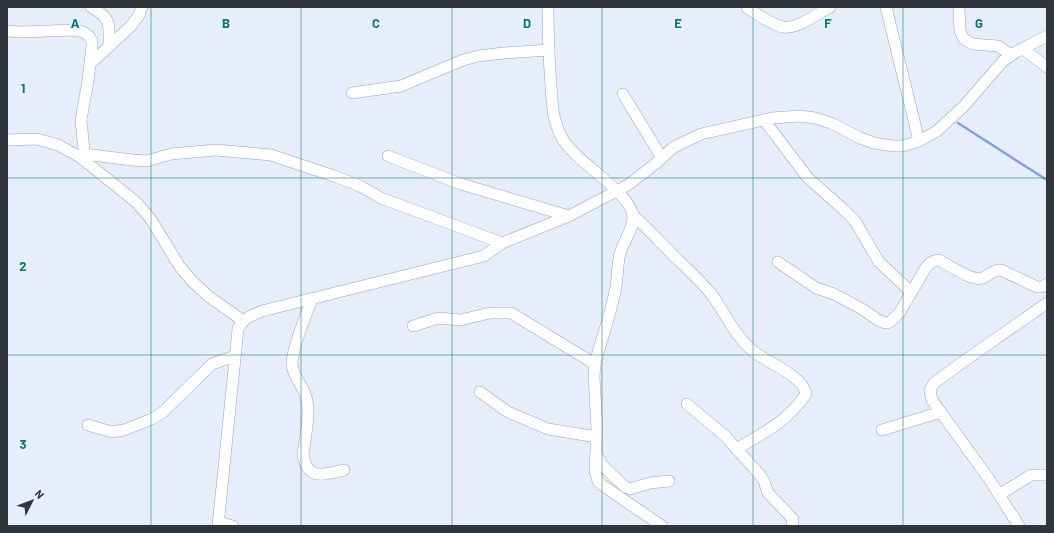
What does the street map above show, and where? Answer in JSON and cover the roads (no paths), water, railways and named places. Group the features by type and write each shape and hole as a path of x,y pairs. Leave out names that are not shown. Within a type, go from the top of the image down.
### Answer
{"street":[{"path":"91,7 104,15 108,20 109,45"},
{"path":"90,64 131,26 141,7"},
{"path":"548,7 548,50 553,116 562,140 574,153 617,191 630,208 633,215 649,229 673,255 697,276 752,351 798,380 805,388 806,394 794,411 765,433 736,448"},
{"path":"747,8 779,26 789,27 802,22 830,7"},
{"path":"886,7 919,141"},
{"path":"959,7 960,31 964,39 972,44 998,46 1012,55"},
{"path":"7,31 75,30 83,32 92,40 90,64 80,120 85,158"},
{"path":"233,526 218,524 238,329 242,320 262,311 484,256 502,243 569,216 628,186 674,147 701,134 764,120 800,116 815,118 831,123 860,138 874,143 904,146 919,141 937,131 959,111 1003,61 1047,36"},
{"path":"1022,49 1047,67"},
{"path":"352,93 401,86 463,60 478,56 548,50"},
{"path":"624,94 662,158"},
{"path":"764,120 808,178 855,221 879,262 911,292"},
{"path":"7,140 37,139 58,144 85,158 141,207 154,224 180,267 192,281 208,296 242,320"},
{"path":"85,158 147,161 171,154 216,150 271,155 334,176 360,186 381,198 502,243"},
{"path":"388,156 460,184 569,216"},
{"path":"633,215 632,224 620,254 616,290 595,364 597,437 595,471 598,480 602,485 662,526"},
{"path":"778,262 816,288 834,294 885,323 890,322 895,318 930,263 933,261 939,260 974,278 984,278 997,269 1037,287 1047,284"},
{"path":"312,299 295,349 292,365 294,375 307,397 308,410 303,454 304,460 312,472 318,475 344,470"},
{"path":"1019,526 941,412 930,394 931,386 966,359 1047,303"},
{"path":"413,326 439,318 460,320 490,313 511,313 595,364"},
{"path":"88,425 112,432 124,430 152,419 163,412 212,364 235,356"},
{"path":"480,392 508,412 548,429 597,437"},
{"path":"687,404 715,427 760,475 764,481 768,493 793,519 792,526"},
{"path":"882,430 941,412"},
{"path":"596,452 602,465 625,488 630,489 650,483 668,481"},
{"path":"999,495 1031,474 1047,475"}],"waterway":[{"path":"958,123 1047,180"}]}
